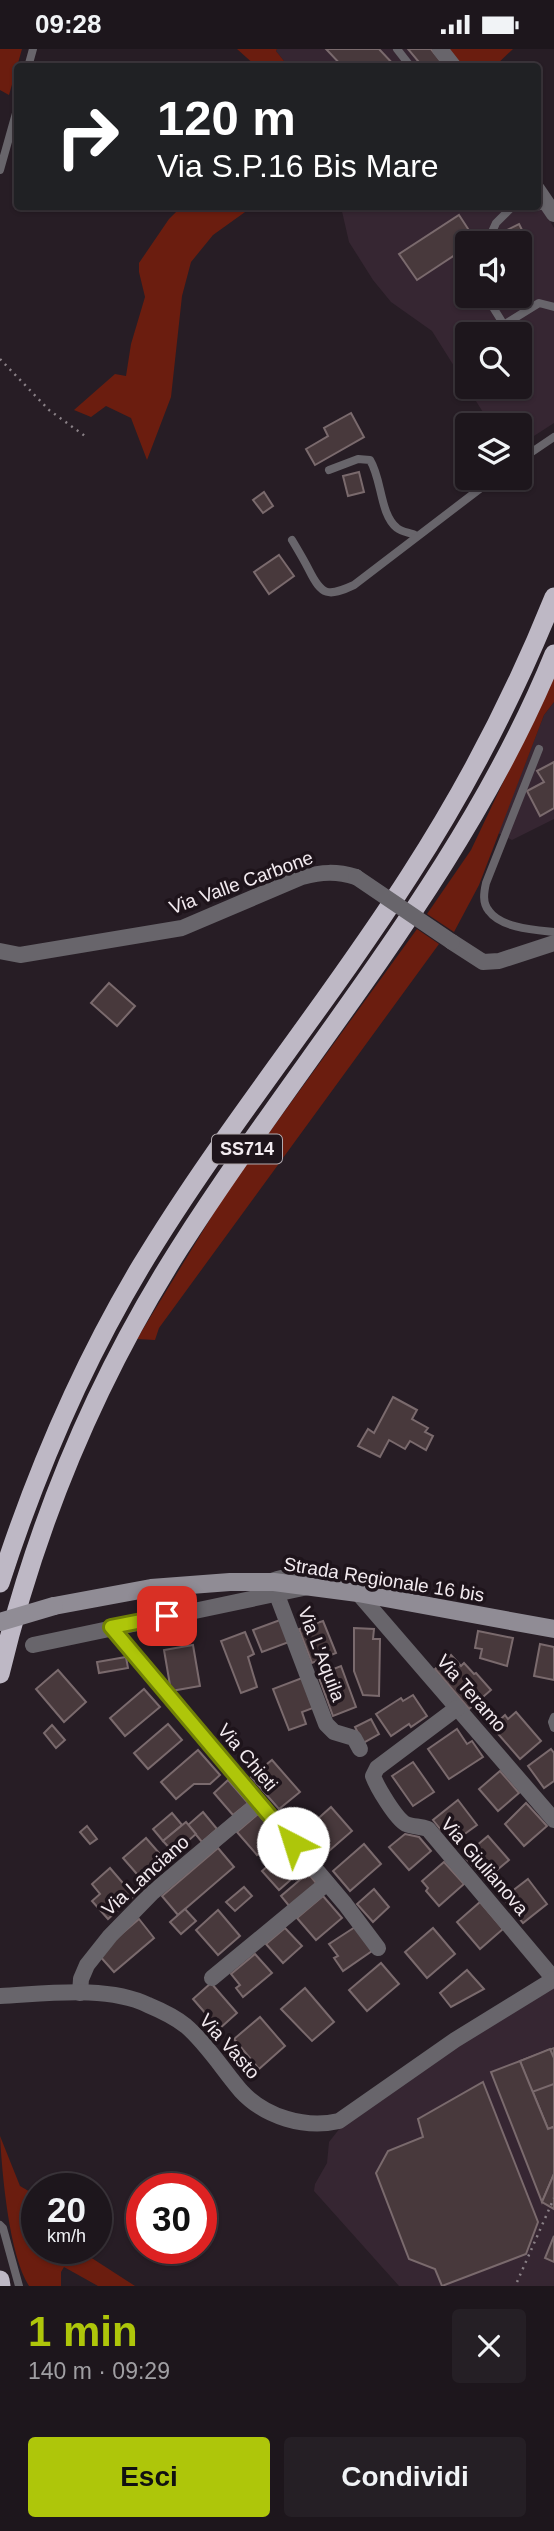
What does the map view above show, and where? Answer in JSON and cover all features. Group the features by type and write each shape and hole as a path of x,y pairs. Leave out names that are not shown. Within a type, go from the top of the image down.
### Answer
{"highway":[{"name":"SS714","path":"0,1583 49,1446 116,1310 195,1182 424,853 492,734 526,665 554,597"},
{"name":"SS714","path":"0,1674 18,1601 61,1480 78,1437 128,1335 214,1196 427,893 494,779 527,716 554,654"},
{"path":"0,2280 1,2286"}],"main road":[{"name":"Strada Regionale 16 bis","path":"0,1622 54,1606 151,1588 230,1582 313,1586 554,1629"}],"street":[{"path":"440,49 451,63"},
{"path":"541,195 551,210"},
{"name":"Via Valle Carbone","path":"0,951 19,955 182,928 302,877 321,872 338,872 356,877 483,962 499,961 554,943"},
{"path":"33,1645 313,1586"},
{"name":"Via Teramo","path":"356,1593 554,1820"},
{"name":"Via L'Aquila","path":"277,1595 326,1724 334,1733 354,1738 360,1749"},
{"name":"Via Chieti","path":"111,1627 327,1883 377,1948"},
{"name":"Via Giulianova","path":"457,1708 377,1768 373,1776 401,1821 428,1829 554,1979"},
{"name":"Via Lanciano","path":"80,1993 81,1979 87,1965 110,1935 152,1893 260,1803"},
{"path":"212,1978 327,1883"},
{"name":"Via Vasto","path":"0,1996 80,1993 114,1996 146,2003 184,2024 199,2038 244,2094 261,2106 275,2115 319,2125 339,2121 455,2040 554,1979"}],"lane":[{"path":"397,49 408,63"},
{"path":"0,170 14,120"},
{"path":"492,231 496,223 509,210"},
{"path":"509,322 539,303 554,307"},
{"path":"532,452 554,437"},
{"path":"329,470 358,460 370,460 375,468 388,517 394,527 417,536"},
{"path":"292,540 316,585 324,592 336,593 354,585 478,490"},
{"path":"539,749 485,883 484,898 489,911 504,923 554,932"},
{"path":"257,1583 284,1572 323,1576 356,1593"},
{"path":"554,1717 554,1728"},
{"path":"0,2225 19,2286"}],"path":[{"path":"0,359 49,410 85,436"},
{"path":"517,2282 554,2200"}],"shaded area":[{"path":"0,49 22,49 18,63 14,63 14,77 9,95 0,90"},
{"path":"237,49 277,49 286,63 253,63"},
{"path":"431,49 443,63 286,63 276,51"},
{"path":"447,49 513,49 498,63 459,63"},
{"path":"541,205 554,228 554,423 532,437 532,413 483,413 475,399 532,399 532,322 455,322 455,368 432,331 391,302 373,280 349,242 342,210 541,210"},
{"path":"178,210 248,210 213,235 191,262 182,296 171,397 147,460 131,418 106,406 91,417 74,410 115,374 126,376 131,344 145,297 139,263"},
{"path":"554,675 554,702 544,715 479,885 454,932 427,914 471,850"},
{"path":"554,702 554,819 512,840 498,833 544,715"},
{"path":"417,929 439,944 159,1328 155,1340 137,1339 229,1188"},
{"path":"554,1987 554,2286 399,2286 314,2191 327,2163 329,2142 340,2128 447,2051"},
{"path":"0,2136 21,2187 21,2264 101,2264 135,2286 98,2286 64,2267 61,2272 61,2286 29,2286 16,2255 5,2192"}],"building":[{"path":"326,49 379,49 392,63 339,63"},
{"path":"408,49 431,49 443,63 420,63"},
{"path":"459,215 469,231 455,231 455,255 417,280 399,254"},
{"path":"519,224 522,231 505,231"},
{"path":"351,413 364,437 315,465 306,449 328,436 324,428"},
{"path":"359,472 364,492 348,496 343,476"},
{"path":"264,492 273,506 263,513 253,500"},
{"path":"279,555 294,576 269,594 254,572"},
{"path":"554,762 554,808 540,816 527,791 544,782 537,771"},
{"path":"109,983 135,1006 117,1026 91,1003"},
{"path":"393,1397 417,1410 412,1419 428,1428 425,1432 433,1436 426,1450 410,1441 405,1449 389,1440 380,1457 358,1446 368,1429 374,1433"},
{"path":"280,1620 289,1642 262,1652 253,1630"},
{"path":"323,1621 336,1653 312,1663 299,1629"},
{"path":"354,1628 374,1629 373,1639 380,1639 379,1696 363,1695 354,1671"},
{"path":"478,1631 513,1638 507,1666 480,1658 482,1649 475,1648"},
{"path":"245,1632 254,1654 248,1657 257,1687 241,1693 221,1641"},
{"path":"540,1644 554,1647 554,1680 534,1676"},
{"path":"193,1645 200,1686 171,1691 164,1650"},
{"path":"451,1655 461,1666 464,1663 476,1673 491,1690 469,1709 435,1669"},
{"path":"126,1657 128,1668 99,1673 97,1662"},
{"path":"341,1666 356,1707 333,1716 318,1675"},
{"path":"58,1670 86,1702 64,1722 36,1689"},
{"path":"302,1678 313,1708 302,1712 306,1724 289,1730 273,1689"},
{"path":"144,1689 160,1707 125,1736 110,1718"},
{"path":"413,1695 427,1716 391,1736 376,1714 401,1698 403,1701"},
{"path":"516,1712 541,1741 520,1759 492,1727 505,1715 508,1719"},
{"path":"371,1719 379,1734 363,1743 355,1727"},
{"path":"168,1724 182,1740 148,1769 134,1753"},
{"path":"52,1725 65,1740 56,1748 44,1733"},
{"path":"457,1729 467,1744 472,1741 483,1757 449,1779 428,1749"},
{"path":"551,1749 554,1753 554,1781 544,1788 528,1766"},
{"path":"198,1750 220,1775 210,1784 194,1784 176,1799 161,1782"},
{"path":"272,1760 300,1792 279,1809 251,1777"},
{"path":"413,1762 434,1792 413,1806 392,1776"},
{"path":"500,1771 519,1793 498,1811 479,1789"},
{"path":"228,1780 248,1803 233,1815 214,1793"},
{"path":"458,1800 477,1825 455,1841 433,1820"},
{"path":"526,1803 547,1826 524,1846 505,1824"},
{"path":"331,1807 352,1831 322,1857 302,1833"},
{"path":"203,1812 217,1829 202,1842 188,1825"},
{"path":"172,1813 182,1825 163,1841 153,1829"},
{"path":"258,1814 278,1837 257,1855 237,1832"},
{"path":"186,1822 196,1834 174,1853 163,1841"},
{"path":"87,1826 97,1839 90,1844 80,1832"},
{"path":"405,1834 419,1837 431,1851 409,1870 389,1847"},
{"path":"488,1836 509,1860 485,1880 464,1856"},
{"path":"146,1838 166,1861 143,1881 123,1858"},
{"path":"364,1844 381,1864 350,1891 333,1871"},
{"path":"218,1848 234,1867 178,1915 162,1896"},
{"path":"286,1850 303,1869 279,1890 262,1871"},
{"path":"444,1862 464,1884 439,1906 426,1891 428,1888 422,1881"},
{"path":"110,1868 134,1896 108,1919 92,1901 100,1894 92,1884"},
{"path":"308,1873 317,1884 290,1907 281,1896"},
{"path":"528,1879 547,1904 523,1923 503,1898"},
{"path":"244,1887 252,1896 235,1911 226,1902"},
{"path":"374,1889 389,1907 373,1922 357,1904"},
{"path":"323,1896 342,1918 316,1940 297,1918"},
{"path":"480,1902 503,1929 480,1949 457,1922"},
{"path":"185,1909 196,1921 181,1934 170,1922"},
{"path":"218,1910 240,1936 218,1955 196,1930"},
{"path":"139,1919 154,1938 114,1972 98,1954"},
{"path":"355,1927 372,1951 343,1971 334,1958 338,1956 329,1944"},
{"path":"285,1928 302,1946 283,1963 266,1944"},
{"path":"433,1928 455,1954 427,1978 405,1952"},
{"path":"255,1954 272,1973 243,1997 236,1988 240,1985 231,1974"},
{"path":"381,1963 399,1984 367,2011 349,1990"},
{"path":"467,1970 484,1989 451,2007 440,1993"},
{"path":"211,1983 237,2013 219,2029 193,1999"},
{"path":"305,1988 334,2022 312,2041 281,2009"},
{"path":"260,2017 285,2046 259,2069 234,2039"},
{"path":"554,2048 554,2129 548,2129 520,2061"},
{"path":"550,2049 554,2058 554,2084 532,2092 520,2061"},
{"path":"520,2061 548,2129 554,2129 554,2174 542,2202 491,2072"},
{"path":"483,2082 538,2222 526,2254 442,2286 435,2269 409,2259 376,2173 388,2151 423,2137 418,2119"},
{"path":"554,2174 554,2209 542,2202"},
{"path":"554,2236 554,2262 545,2258"}],"route":[{"path":"167,1616 111,1627 293,1843"}]}
